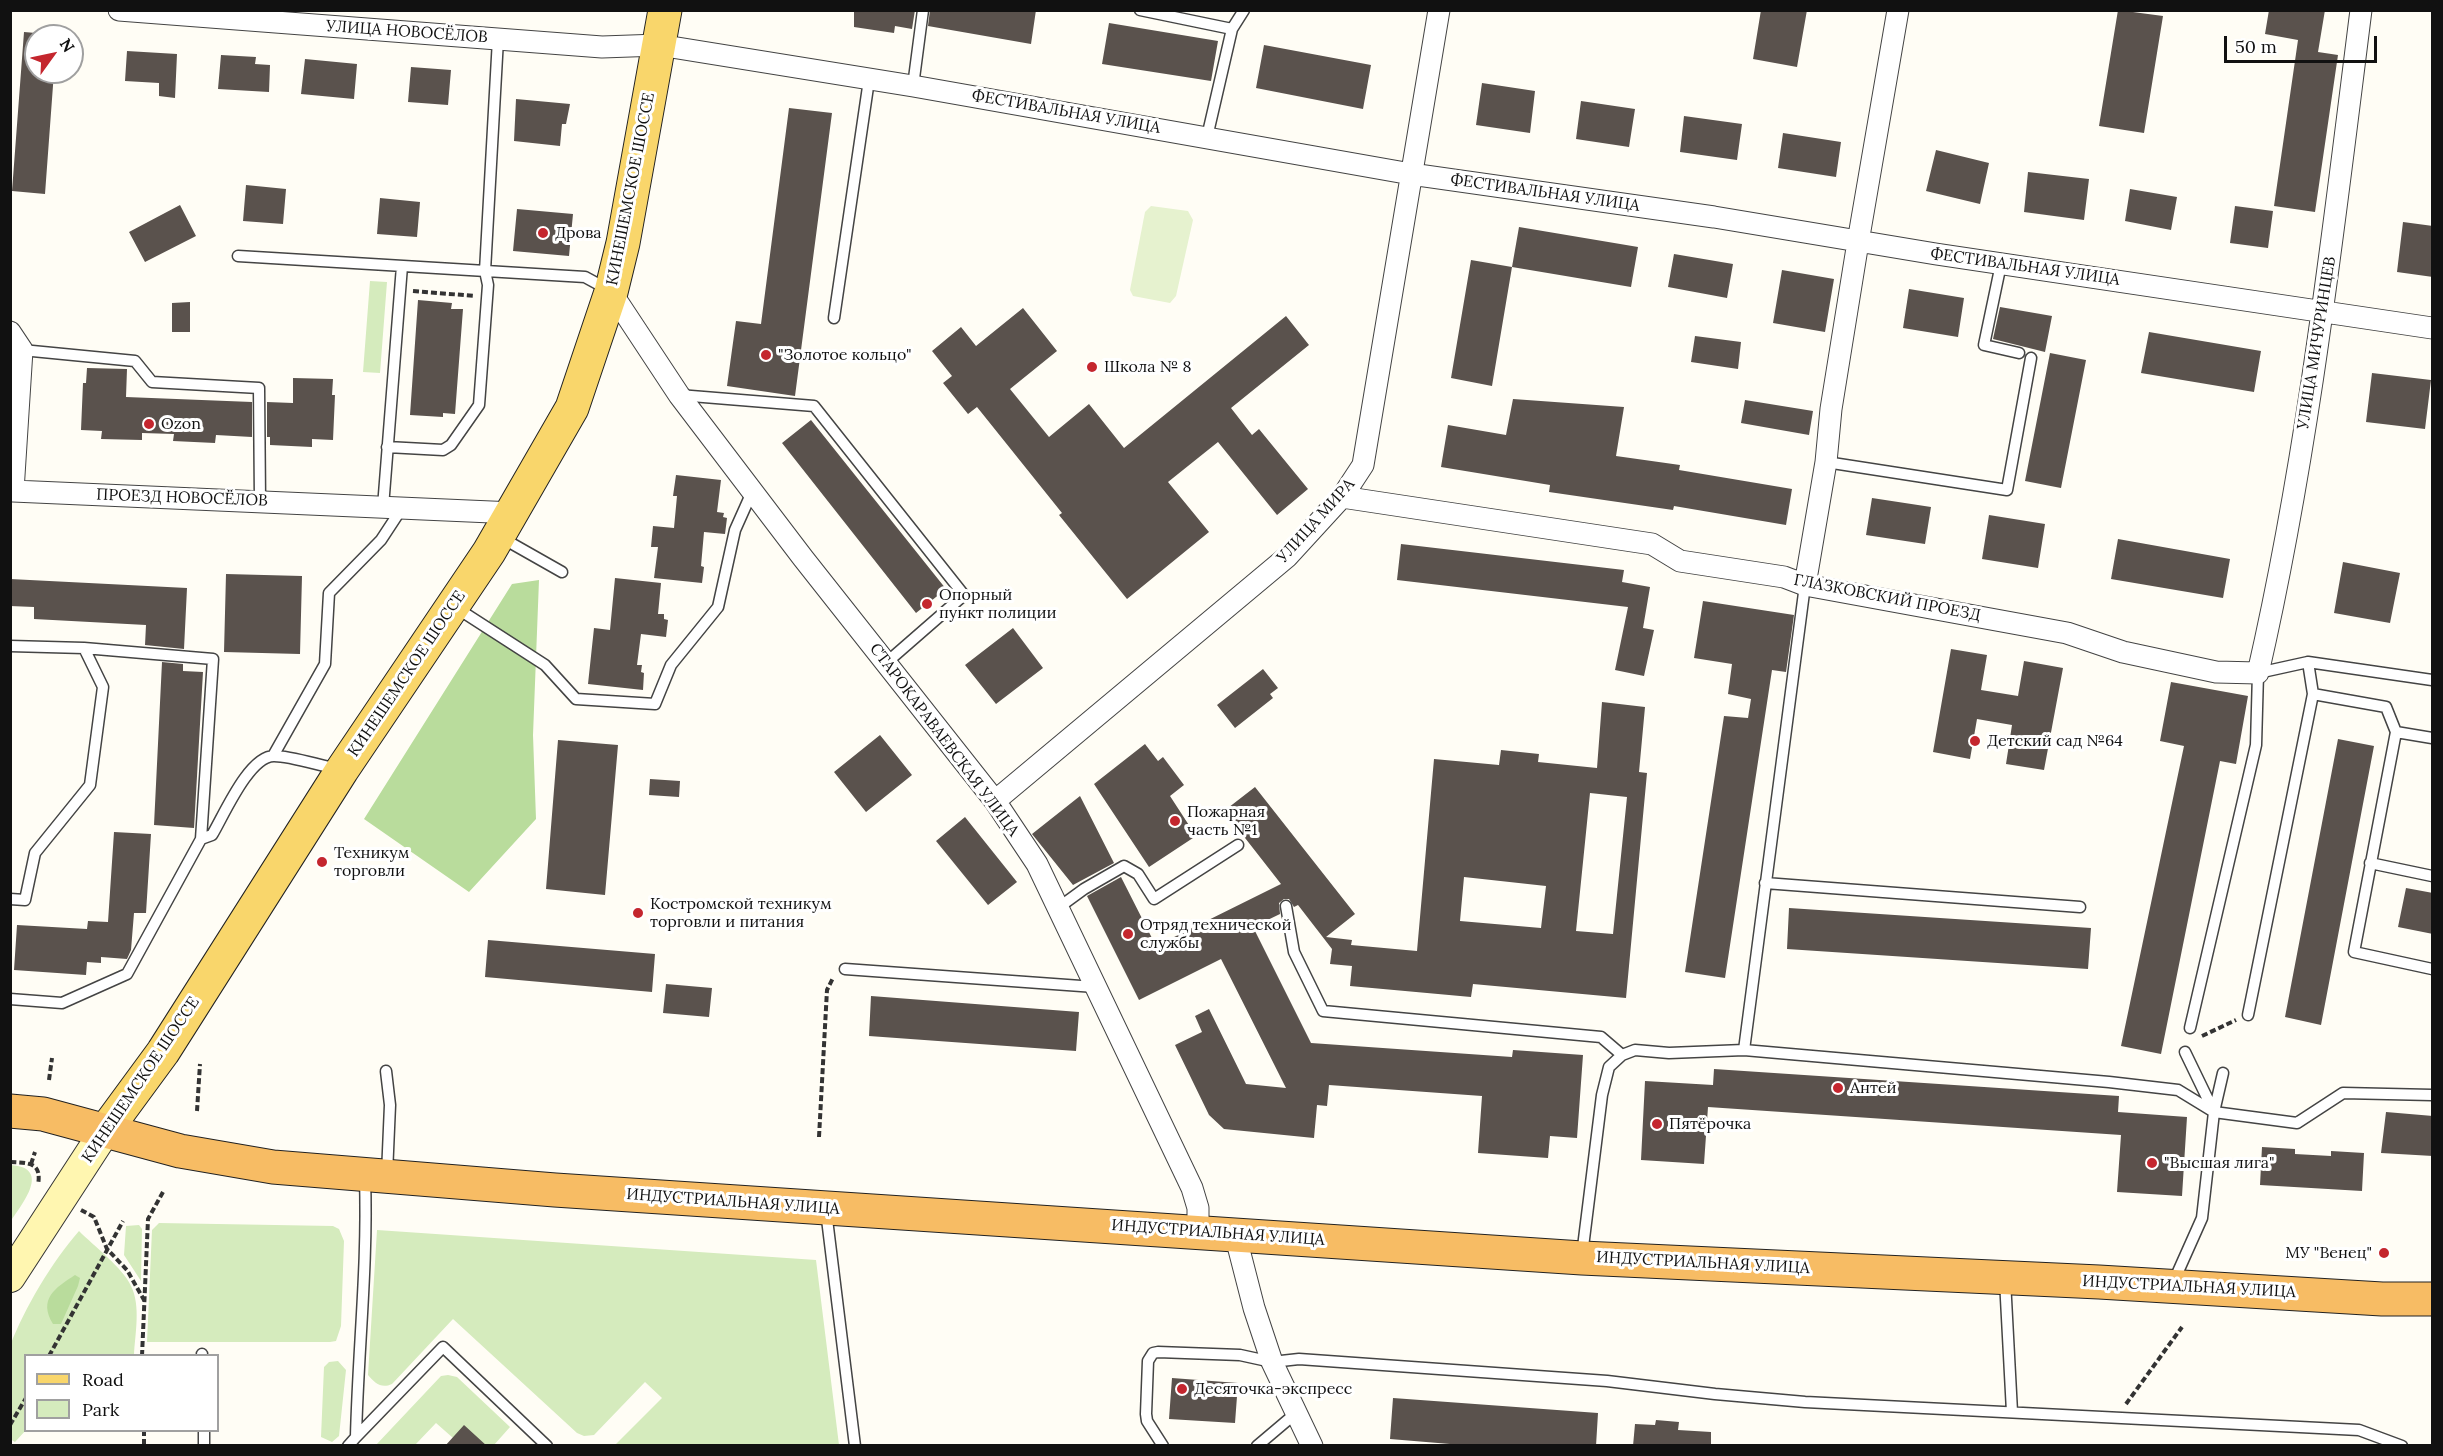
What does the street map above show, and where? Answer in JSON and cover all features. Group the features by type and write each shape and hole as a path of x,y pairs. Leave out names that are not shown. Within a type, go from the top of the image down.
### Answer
{"highway":[{"name":"ИНДУСТРИАЛЬНАЯ УЛИЦА","path":"10,1111 42,1114 180,1151 261,1165 376,1176 1582,1257 2172,1286 2382,1299 2433,1299"}],"main road":[{"name":"КИНЕШЕМСКОЕ ШОССЕ","path":"10,1277 105,1131 163,1052 342,770 506,525 572,408 611,292 665,10"}],"street":[{"name":"УЛИЦА НОВОСЁЛОВ","path":"119,10 602,47 659,45"},
{"name":"УЛИЦА МИРА","path":"995,801 1287,557 1342,497 1363,465 1439,10"},
{"path":"1805,585 1826,462 1831,410 1858,242 1898,10"},
{"name":"УЛИЦА МИЧУРИНЦЕВ","path":"2258,673 2273,607 2324,310 2361,10"},
{"name":"ФЕСТИВАЛЬНАЯ УЛИЦА","path":"659,45 913,86 1411,174 1714,217 1858,242 2433,328"},
{"name":"СТАРОКАРАВАЕВСКАЯ УЛИЦА","path":"611,292 679,394 752,492 995,801 1037,864 1192,1188 1198,1208 1198,1231"},
{"path":"10,332 22,350"},
{"name":"ПРОЕЗД НОВОСЁЛОВ","path":"22,350 13,491 392,507 506,525"},
{"name":"ГЛАЗКОВСКИЙ ПРОЕЗД","path":"1342,497 1652,544 1680,561 1784,577 1805,585 2067,633 2123,652 2216,672 2258,673"},
{"path":"1235,1234 1254,1308 1272,1362 1312,1446"}],"lane":[{"path":"913,86 923,10"},
{"path":"1140,10 1232,29"},
{"path":"1207,137 1232,29 1244,10"},
{"path":"387,447 443,450 451,445 479,405 488,285 485,271 498,39"},
{"path":"834,318 869,80"},
{"path":"238,256 585,277 611,292"},
{"path":"2001,264 1984,345 2019,353"},
{"path":"273,756 325,664 329,593 381,540 392,507 387,447 402,266"},
{"path":"22,350 135,361 152,382 259,388 260,501"},
{"path":"1826,462 2007,490 2031,358"},
{"path":"679,394 814,406 964,595 886,663"},
{"path":"453,606 545,665 576,699 655,704 671,665 718,608 735,530 752,492"},
{"path":"506,525 562,572"},
{"path":"1744,1050 1805,585"},
{"path":"10,646 84,648 213,659 201,839 127,974 62,1003 10,999"},
{"path":"10,899 25,900 35,853 90,785 103,687 84,648"},
{"path":"2248,1015 2313,694 2308,662"},
{"name":"ГЛАЗКОВСКИЙ ПРОЕЗД","path":"2258,673 2308,662 2433,681"},
{"path":"2190,1028 2256,745 2258,673"},
{"path":"2313,694 2386,707 2396,732 2354,952 2433,969"},
{"path":"2396,732 2433,738"},
{"path":"201,839 212,835 249,771 258,762 273,756 342,770"},
{"path":"1058,908 1084,889 1124,866 1138,874 1154,899 1238,845"},
{"path":"2370,862 2433,876"},
{"path":"1765,883 2080,907"},
{"path":"1286,906 1294,952 1323,1011 1601,1037 1622,1055"},
{"path":"845,969 1095,987"},
{"path":"1582,1257 1602,1095 1609,1067 1622,1055 1635,1050 1670,1053 1744,1050 2109,1082 2178,1090 2214,1112 2297,1123 2343,1093 2433,1095"},
{"path":"2185,1052 2214,1112"},
{"path":"352,1442 366,1222 390,1105 386,1071"},
{"path":"2172,1286 2202,1218 2214,1112 2223,1073"},
{"path":"825,1207 855,1446"},
{"path":"2005,1278 2012,1412"},
{"path":"352,1442 443,1347 547,1446"},
{"path":"1163,1446 1147,1421 1148,1362 1153,1353 1240,1355 1272,1362 1299,1359 1606,1381 1805,1402 2359,1430 2402,1446"},
{"path":"1257,1446 1296,1413"}],"path":[{"path":"400,290 487,297"},
{"path":"819,1137 827,990 832,978 845,969"},
{"path":"2196,1038 2248,1015"},
{"path":"49,1080 52,1058"},
{"path":"196,1111 200,1064"},
{"path":"31,1164 35,1152"},
{"path":"10,1162 31,1164 40,1176 38,1186 94,1217 107,1249 127,1270 145,1301"},
{"path":"142,1354 148,1220 163,1192"},
{"path":"50,1354 123,1221"},
{"path":"2116,1417 2182,1327"},
{"path":"10,1425 24,1401"}],"green space":[{"path":"1151,206 1188,211 1193,220 1176,296 1170,303 1133,296 1130,290 1145,212"},
{"path":"370,281 387,282 380,373 363,372"},
{"path":"539,580 533,735 536,819 469,892 364,819 512,584"},
{"path":"11,1165 23,1168 30,1173 32,1180 27,1197 11,1221"},
{"path":"159,1223 333,1226 339,1229 344,1241 341,1326 336,1341 147,1342 152,1230"},
{"path":"139,1225 142,1229 141,1281 124,1255 126,1226"},
{"path":"377,1230 816,1260 839,1445 615,1445 662,1398 645,1382 594,1435 584,1436 577,1433 453,1319 392,1384 385,1386 378,1384 368,1375"},
{"path":"79,1231 127,1279 134,1294 137,1311 134,1354 24,1354 24,1432 15,1442 10,1439 10,1346 23,1316 59,1257"},
{"path":"75,1275 80,1278 78,1286 61,1324 53,1324 47,1308 48,1301 55,1290"},
{"path":"338,1361 346,1370 339,1436 332,1442 321,1437 324,1367 329,1362"},
{"path":"441,1376 457,1377 510,1427 494,1445 461,1445 436,1423 415,1445 375,1446"}],"building":[{"path":"854,10 915,10 912,29 895,26 894,33 854,27"},
{"path":"930,10 1036,10 1031,44 928,26"},
{"path":"1761,10 1807,10 1797,67 1753,59"},
{"path":"2118,10 2163,16 2144,133 2099,126"},
{"path":"2269,10 2325,10 2318,52 2338,55 2315,212 2274,206 2298,40 2265,34"},
{"path":"1109,23 1218,41 1211,81 1102,64"},
{"path":"24,32 24,84 53,84 45,194 12,191"},
{"path":"1264,45 1371,65 1363,109 1256,88"},
{"path":"127,51 177,54 175,98 159,96 159,83 125,81"},
{"path":"221,55 256,57 255,64 270,65 269,92 218,89"},
{"path":"305,59 357,64 354,99 301,94"},
{"path":"411,67 451,70 448,105 408,102"},
{"path":"1482,83 1535,91 1530,133 1476,125"},
{"path":"516,99 570,104 566,124 562,124 560,146 514,141"},
{"path":"1581,101 1635,109 1629,147 1576,139"},
{"path":"789,108 832,113 795,396 727,386 736,321 761,324"},
{"path":"1684,116 1742,124 1737,160 1680,152"},
{"path":"1783,133 1841,142 1836,177 1778,168"},
{"path":"1936,150 1989,163 1980,204 1926,191"},
{"path":"2028,172 2089,179 2084,220 2024,212"},
{"path":"246,185 286,189 283,224 243,221"},
{"path":"2130,189 2177,197 2171,230 2125,221"},
{"path":"380,198 420,202 417,237 377,234"},
{"path":"180,205 196,236 145,262 129,232"},
{"path":"2235,206 2273,211 2268,248 2230,243"},
{"name":"Дрова","path":"517,209 573,214 569,256 513,251"},
{"path":"2403,222 2433,226 2433,277 2397,272"},
{"path":"1519,227 1638,247 1631,287 1512,267"},
{"path":"1674,254 1733,264 1727,298 1668,287"},
{"path":"1471,260 1512,267 1492,386 1451,378"},
{"path":"1782,270 1834,279 1825,332 1773,323"},
{"path":"1909,289 1964,298 1958,337 1903,328"},
{"path":"418,300 452,303 451,309 463,309 455,414 443,413 443,417 410,415"},
{"path":"190,302 190,332 172,332 172,303"},
{"path":"2000,307 2052,316 2045,352 1993,339"},
{"path":"1023,308 1057,351 1010,389 1049,437 1089,404 1124,448 1286,316 1309,345 1231,408 1252,435 1259,429 1308,489 1277,515 1218,442 1168,482 1209,532 1127,599 1059,515 1062,513 977,407 968,414 943,383 952,376 932,351 961,327 976,346"},
{"path":"2149,332 2261,351 2254,392 2141,373"},
{"path":"1695,336 1741,342 1738,369 1691,362"},
{"path":"2050,353 2086,360 2061,488 2025,481"},
{"path":"87,368 127,369 126,397 252,402 252,437 216,435 215,443 173,441 174,434 142,433 142,440 101,439 102,431 81,430 83,383 86,383"},
{"path":"2372,373 2431,380 2425,429 2366,422"},
{"path":"293,378 333,379 332,395 335,395 333,440 312,439 312,447 270,445 270,437 267,437 267,402 293,403"},
{"path":"1513,399 1624,407 1616,456 1680,465 1679,470 1792,489 1786,525 1674,506 1673,510 1549,492 1550,485 1441,467 1448,425 1506,435"},
{"path":"1745,400 1813,411 1809,435 1741,423"},
{"path":"811,420 946,589 916,613 782,443"},
{"path":"676,475 721,480 717,512 724,513 723,517 727,518 725,534 704,532 702,583 654,578 658,547 651,547 653,526 674,528 677,496 673,496"},
{"path":"1872,498 1931,507 1925,544 1866,535"},
{"path":"1989,515 2045,524 2038,568 1982,559"},
{"path":"2118,539 2230,559 2223,598 2111,579"},
{"path":"1401,544 1624,570 1622,582 1650,587 1643,628 1654,630 1644,676 1615,670 1628,607 1397,580"},
{"path":"2343,562 2400,573 2390,623 2334,613"},
{"path":"226,574 302,576 300,654 224,652"},
{"path":"615,578 661,583 658,614 664,614 664,619 668,620 666,637 641,634 637,665 642,665 641,672 644,673 643,690 588,684 594,628 610,630"},
{"path":"10,579 187,588 184,649 145,645 146,625 34,619 34,607 10,606"},
{"path":"1703,601 1794,615 1786,672 1772,670 1725,978 1685,972 1724,716 1748,718 1751,699 1728,694 1732,664 1694,658"},
{"path":"1013,628 1043,668 996,704 965,665"},
{"path":"1951,649 1987,655 1981,690 2018,696 2024,661 2063,668 2044,770 2006,764 2012,725 1977,719 1970,759 1933,752"},
{"path":"162,662 183,664 183,671 203,672 194,828 154,825"},
{"path":"1263,669 1278,688 1270,694 1273,698 1235,728 1217,705"},
{"path":"2171,682 2248,696 2236,764 2220,761 2161,1054 2121,1046 2184,746 2160,741"},
{"path":"1602,702 1645,707 1639,772 1647,773 1626,998 1473,984 1471,997 1350,986 1352,966 1330,964 1332,949 1298,905 1294,907 1289,899 1284,899 1279,903 1280,914 1253,927 1311,1043 1512,1057 1513,1050 1583,1055 1577,1138 1550,1136 1548,1158 1478,1153 1482,1096 1329,1085 1327,1106 1317,1105 1314,1138 1224,1129 1209,1115 1175,1045 1202,1032 1195,1016 1209,1009 1246,1084 1286,1088 1221,959 1139,1000 1087,896 1121,877 1156,946 1281,884 1224,811 1255,787 1355,914 1326,937 1352,940 1351,945 1417,951 1434,759 1499,765 1501,750 1539,754 1538,762 1597,768","holes":["1590,793 1627,797 1613,934 1576,931","1464,877 1546,886 1541,928 1460,921"]},
{"path":"880,735 912,775 866,812 834,772"},
{"path":"2338,739 2374,746 2321,1025 2285,1017"},
{"path":"558,740 618,745 605,895 546,889"},
{"path":"1145,744 1158,761 1163,757 1184,785 1170,796 1196,836 1149,867 1094,784"},
{"path":"650,779 680,781 679,797 649,795"},
{"path":"1080,796 1114,863 1073,885 1032,834"},
{"path":"965,817 1017,882 988,905 936,841"},
{"path":"114,832 151,834 146,913 134,913 131,950 127,959 101,957 101,963 87,962 86,975 14,970 17,925 87,929 88,921 108,922"},
{"path":"2406,888 2433,893 2433,934 2398,927"},
{"path":"1789,908 2091,928 2088,969 1787,949"},
{"path":"488,940 655,954 652,992 485,977"},
{"path":"666,984 712,988 709,1017 663,1013"},
{"path":"871,996 1079,1012 1076,1051 869,1036"},
{"path":"1714,1069 2119,1096 2118,1112 2187,1117 2182,1196 2117,1192 2121,1135 1708,1107 1704,1164 1641,1160 1645,1081 1713,1085"},
{"path":"2386,1112 2433,1116 2433,1156 2381,1153"},
{"path":"2262,1147 2295,1149 2295,1154 2331,1156 2331,1151 2364,1153 2362,1191 2260,1185"},
{"path":"1172,1378 1238,1383 1235,1423 1169,1419"},
{"path":"1393,1398 1598,1413 1596,1446 1474,1446 1390,1439"},
{"path":"1656,1420 1679,1422 1678,1430 1711,1432 1711,1446 1633,1446 1635,1424 1655,1425"},
{"path":"464,1425 487,1446 445,1446"}],"place":[{"name":"Дрова","path":"543,233"},
{"name":"\"Золотое кольцо\"","path":"766,355"},
{"name":"Школа № 8","path":"1092,367"},
{"name":"Ozon","path":"149,424"},
{"name":"Опорный пункт полиции","path":"927,604"},
{"name":"Детский сад №64","path":"1975,741"},
{"name":"Пожарная часть №1","path":"1175,821"},
{"name":"Техникум торговли","path":"322,862"},
{"name":"Костромской техникум торговли и питания","path":"638,913"},
{"name":"Отряд технической службы","path":"1128,934"},
{"name":"Антей","path":"1838,1088"},
{"name":"Пятёрочка","path":"1657,1124"},
{"name":"\"Высшая лига\"","path":"2152,1163"},
{"name":"МУ \"Венец\"","path":"2384,1253"},
{"name":"Десяточка-экспресс","path":"1182,1389"}]}
